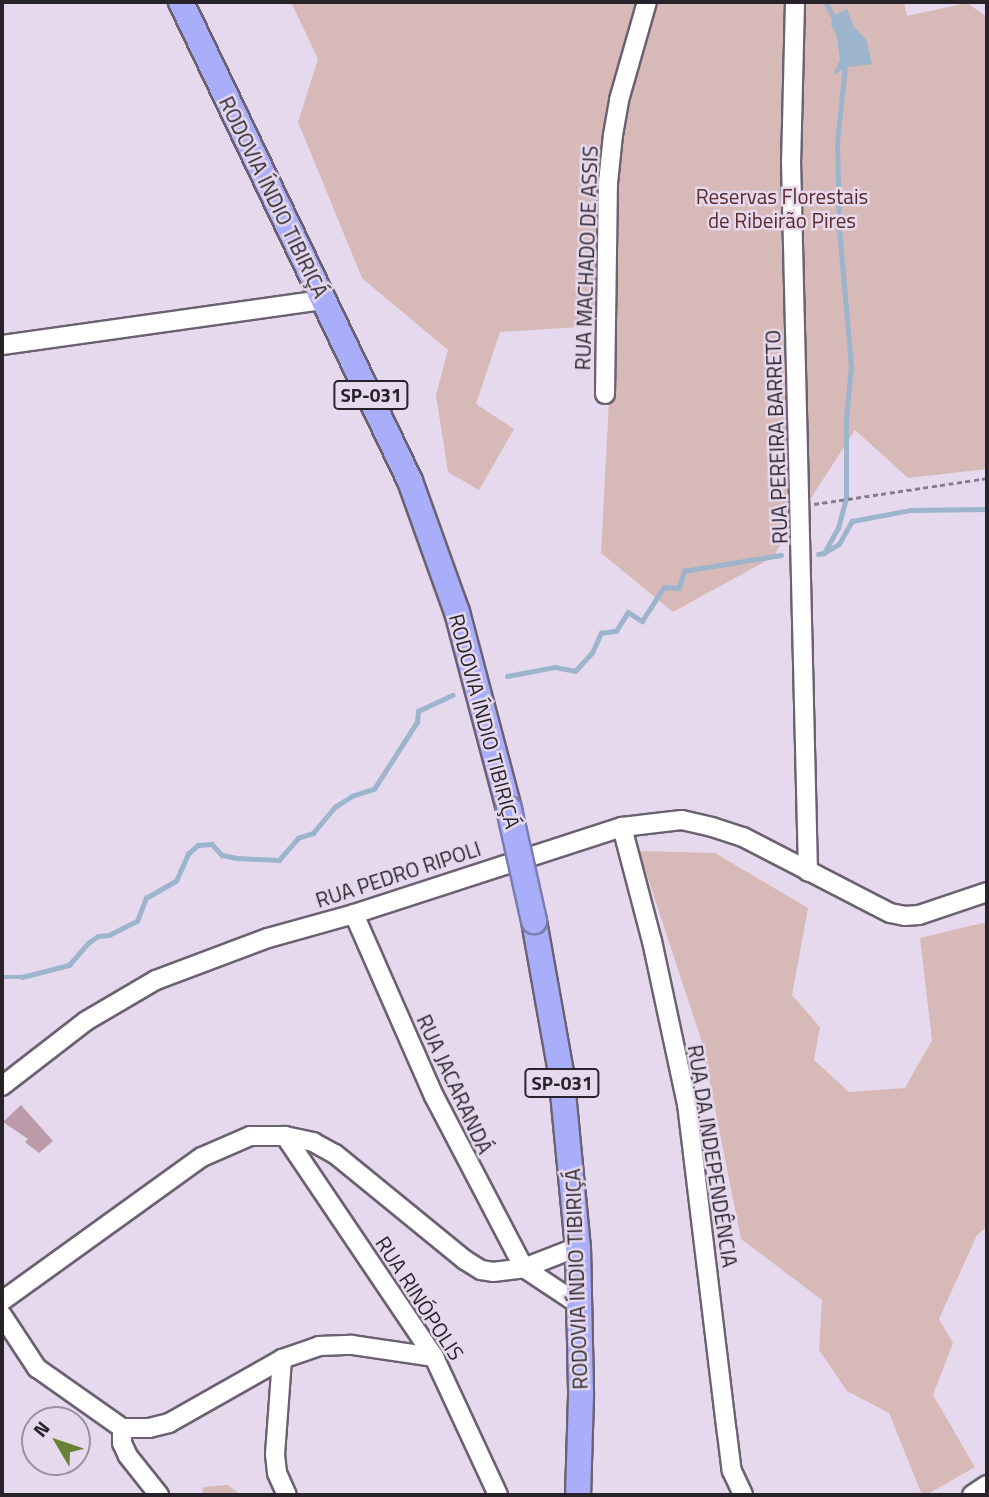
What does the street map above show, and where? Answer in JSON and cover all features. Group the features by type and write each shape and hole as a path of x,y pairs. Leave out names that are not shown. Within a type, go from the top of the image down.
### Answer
{"highway":[{"name":"RODOVIA ÍNDIO TIBIRIÇÁ","path":"181,2 385,424 434,544 481,692 534,920 561,1072 578,1247 578,1495"}],"street":[{"name":"RUA MACHADO DE ASSIS","path":"605,394 608,183 613,135 619,100 647,2"},
{"name":"RUA PEREIRA BARRETO","path":"795,2 791,161 808,872"},
{"path":"2,345 324,300"},
{"name":"RUA PEDRO RIPOLI","path":"2,1086 86,1021 156,980 268,938 354,914 622,827 682,820 712,827 743,837 890,913 905,916 930,911 987,892"},
{"name":"RUA DA INDEPENDÊNCIA","path":"622,827 652,941 687,1104 727,1433 733,1471 743,1495"},
{"name":"RUA JACARANDÁ","path":"354,914 451,1132 524,1268"},
{"path":"2,1301 202,1157 250,1136 285,1136 313,1142 335,1154 465,1260 481,1270 494,1272 524,1268 578,1247"},
{"name":"RUA RINÓPOLIS","path":"285,1136 434,1357 498,1495"},
{"path":"524,1268 580,1305"},
{"path":"2,1315 37,1368 122,1428 149,1428 169,1423 282,1359 319,1346 334,1345 434,1357"},
{"path":"282,1359 275,1454 277,1473 286,1495"},
{"path":"122,1428 122,1443 128,1456 159,1495"},
{"path":"972,1495 987,1485"}],"path":[{"path":"801,507 834,499 987,478"}],"green space":[{"name":"Reservas Florestais de Ribeirão Pires","path":"291,2 904,2 907,16 967,3 987,17 987,469 908,478 855,430 773,557 673,612 601,553 613,325 500,332 476,404 514,429 479,490 448,472 436,395 448,350 362,278 298,122 318,59"},
{"path":"639,851 715,853 808,908 792,995 820,1027 814,1060 849,1092 905,1088 932,1040 920,938 987,922 987,1227 977,1235 939,1319 953,1343 933,1395 975,1467 926,1495 922,1495 889,1413 847,1391 819,1350 822,1300 741,1239 701,1039"},
{"path":"228,1485 241,1495 202,1495 203,1487"}],"water":[{"path":"847,9 854,27 866,39 872,64 848,67 833,75 840,60 837,37 831,25 833,16"}],"building":[{"path":"21,1105 53,1141 39,1153 25,1142 28,1139 3,1122"}],"waterway":[{"path":"826,2 835,20"},
{"path":"818,554 824,553 838,528 846,498 846,419 851,366 839,229 837,143 845,66"},
{"path":"824,553 839,544 852,521 911,510 987,509"},
{"path":"507,676 555,667 575,671 592,653 601,633 616,631 628,612 642,621 664,587 679,588 684,571 781,555"},
{"path":"2,977 22,977 69,965 88,943 98,936 109,935 137,921 146,898 176,881 188,854 198,845 212,844 222,855 237,858 279,860 298,838 313,833 335,807 352,796 374,789 417,722 418,711 452,695"}]}
